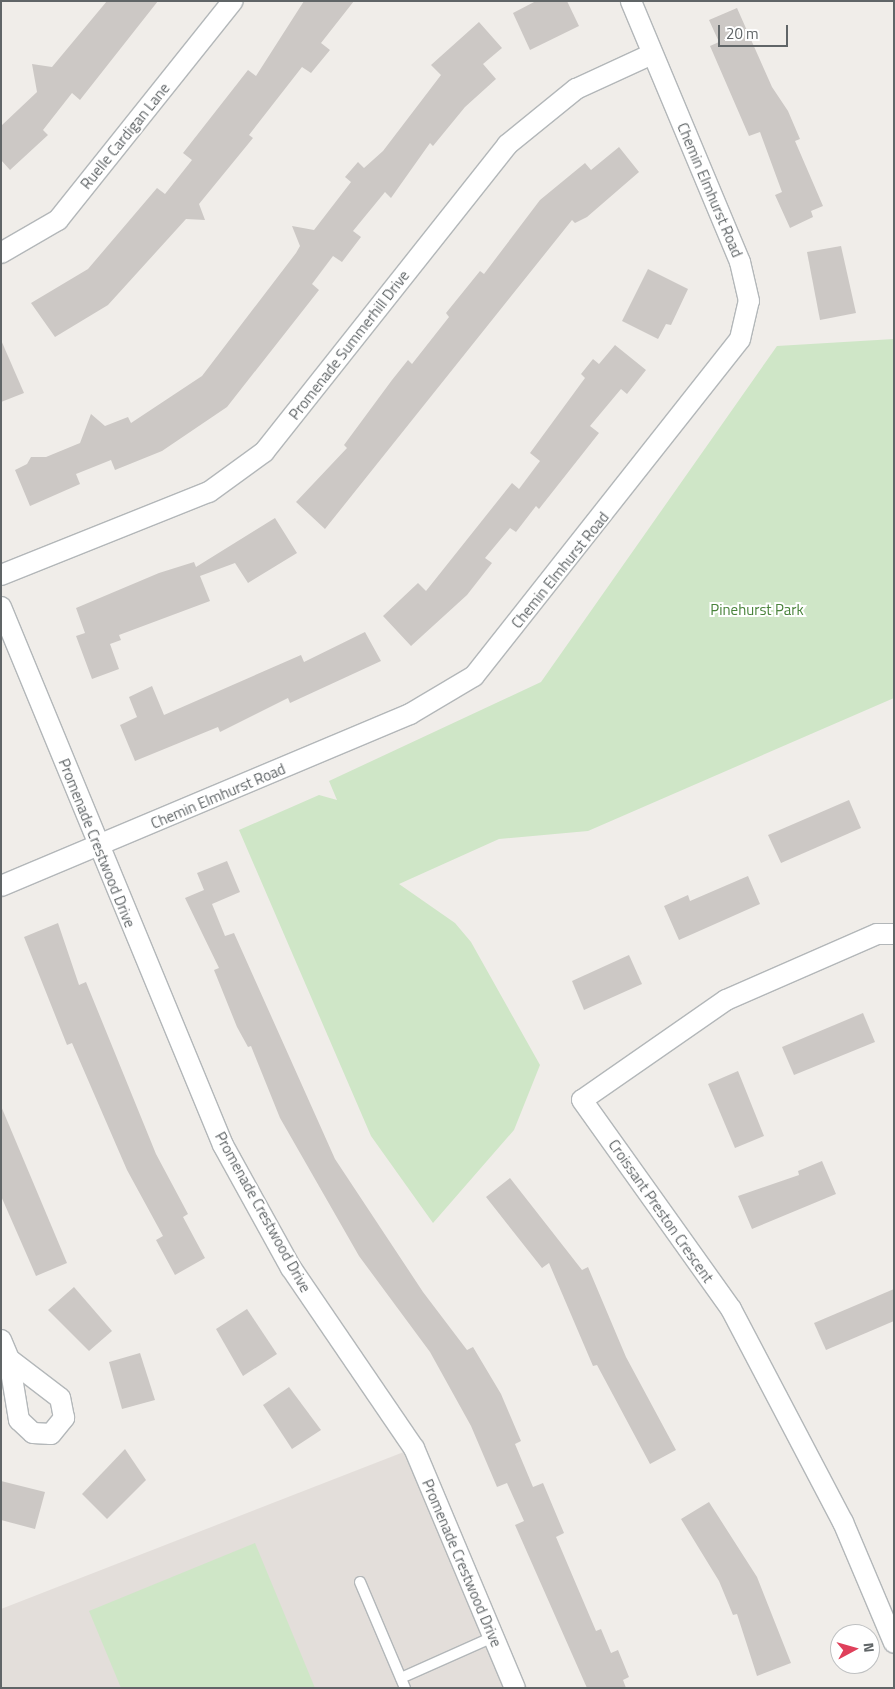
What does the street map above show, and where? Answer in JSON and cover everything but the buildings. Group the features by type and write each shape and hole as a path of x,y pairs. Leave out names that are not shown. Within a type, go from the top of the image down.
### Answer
{"street":[{"name":"Ruelle Cardigan Lane","path":"1,253 58,220 233,1"},
{"name":"Chemin Elmhurst Road","path":"1,886 98,847 410,714 474,676 740,339 749,301 740,262 631,1"},
{"name":"Promenade Summerhill Drive","path":"1,575 208,492 264,452 507,145 576,89 652,54"},
{"name":"Promenade Crestwood Drive","path":"1,607 98,847 223,1145 291,1268 414,1448 515,1688"},
{"name":"Croissant Preston Crescent","path":"894,934 877,934 726,1000 582,1100 731,1309 843,1522 894,1643"},
{"path":"1,1340 9,1359"}],"lane":[{"path":"360,1582 403,1683 493,1637"}],"shaded area":[{"path":"414,1448 515,1688 1,1688 1,1609"}],"green space":[{"name":"Pinehurst Park","path":"894,339 894,698 588,831 499,839 399,884 455,923 471,942 540,1065 514,1130 433,1223 371,1136 239,830 319,795 337,800 329,781 541,682 777,346"},
{"path":"255,1543 315,1688 121,1688 89,1611"}]}
